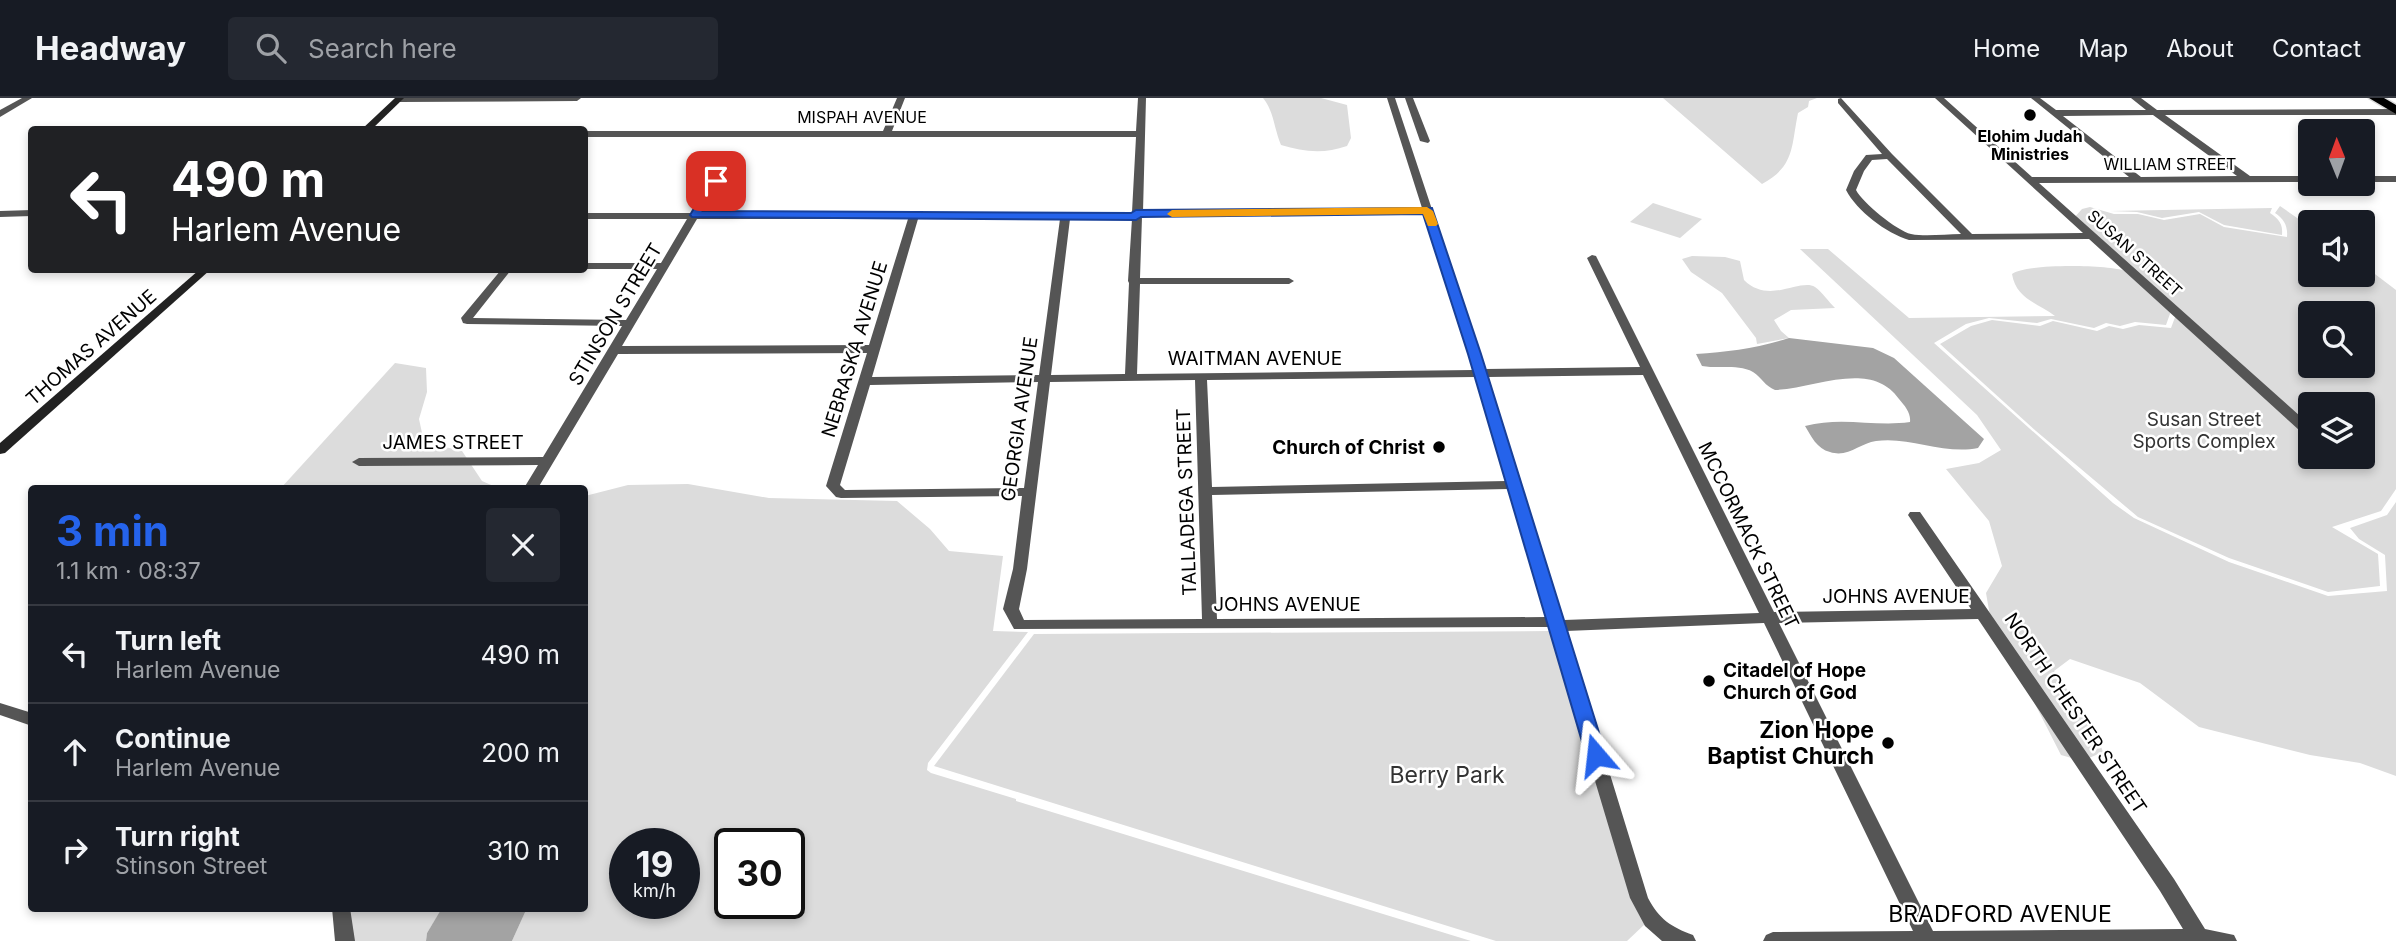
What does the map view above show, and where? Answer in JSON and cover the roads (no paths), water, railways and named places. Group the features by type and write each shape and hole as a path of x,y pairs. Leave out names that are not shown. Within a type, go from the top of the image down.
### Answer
{"highway":[{"path":"2375,98 2396,111"}],"street":[{"path":"0,114 28,98"},
{"path":"369,126 400,98 577,98"},
{"path":"887,132 901,98"},
{"path":"1131,379 1142,98"},
{"path":"1391,98 1481,375 1639,898 1646,914 1657,928 1675,939 1686,941"},
{"path":"1409,98 1425,141"},
{"name":"SUSAN STREET","path":"1939,98 2298,423"},
{"path":"2035,98 2138,179"},
{"path":"2135,98 2247,179"},
{"path":"1842,101 1889,156 1970,238"},
{"path":"2054,113 2396,111"},
{"name":"MISPAH AVENUE","path":"588,134 1139,134"},
{"path":"1889,156 1869,157 1851,190 1856,200 1905,236 2092,236"},
{"name":"STINSON STREET","path":"533,485 729,158"},
{"name":"WILLIAM STREET","path":"2030,180 2298,179"},
{"path":"2375,179 2396,179"},
{"path":"588,216 1065,216 1427,211"},
{"path":"0,214 28,213"},
{"name":"NEBRASKA AVENUE","path":"914,216 832,482 841,494 1028,492"},
{"name":"GEORGIA AVENUE","path":"1019,625 1011,609 1020,569 1065,216"},
{"name":"MCCORMACK STREET","path":"1592,258 1928,940"},
{"path":"588,266 664,266"},
{"name":"THOMAS AVENUE","path":"0,450 202,273"},
{"path":"504,273 467,321 630,323"},
{"path":"1133,281 1289,281"},
{"path":"613,351 873,349"},
{"name":"WAITMAN AVENUE","path":"863,381 1647,371"},
{"name":"TALLADEGA STREET","path":"1201,378 1210,624"},
{"name":"JAMES STREET","path":"359,461 547,461"},
{"path":"1204,491 1513,485"},
{"name":"NORTH CHESTER STREET","path":"1915,515 2199,937"},
{"name":"JOHNS AVENUE","path":"1019,625 1557,624 1984,614"},
{"path":"0,709 28,719"},
{"path":"341,912 345,941"},
{"name":"BRADFORD AVENUE","path":"1773,941 2199,937 2227,941"}],"place":[{"name":"Elohim Judah Ministries","path":"2030,115"},
{"name":"Church of Christ","path":"1439,447"},
{"name":"Citadel of Hope Church of God","path":"1709,681"},
{"name":"Zion Hope Baptist Church","path":"1888,743"}],"park label":[{"name":"Susan Street Sports Complex","path":"2204,430"},
{"name":"Berry Park","path":"1447,775"}]}
